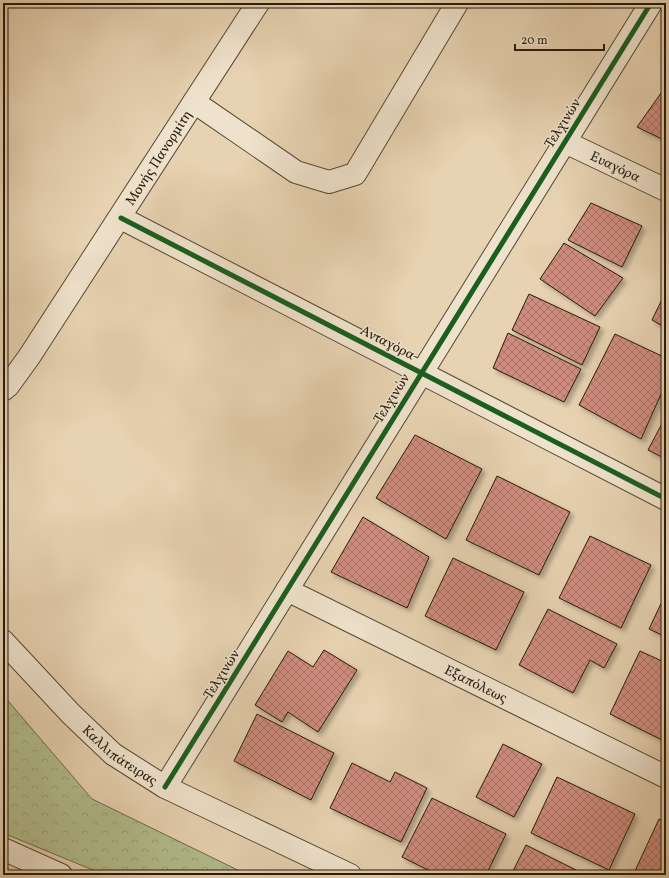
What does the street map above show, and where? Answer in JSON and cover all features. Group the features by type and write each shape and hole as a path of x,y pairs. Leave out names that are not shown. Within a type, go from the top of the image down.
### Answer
{"street":[{"name":"Μονής Πανορμίτη","path":"3,390 8,386 29,357 121,218 258,3"},
{"path":"194,102 296,172 329,182 355,174 457,3"},
{"name":"Τελχινών","path":"165,787 651,3"},
{"name":"Ευαγόρα","path":"565,142 666,190"},
{"name":"Ανταγόρα","path":"121,218 666,499"},
{"name":"Εξαπόλεως","path":"287,590 666,777"},
{"name":"Καλλιπάτειρας","path":"3,641 71,714 112,754 165,787 350,875"},
{"path":"3,849 62,875"}],"green space":[{"path":"3,695 92,799 248,875 105,875 3,833"}],"building":[{"path":"666,86 666,141 637,127"},
{"path":"591,203 642,226 622,267 568,240"},
{"path":"564,243 623,278 595,316 540,279"},
{"path":"666,291 666,328 652,320"},
{"path":"529,294 600,327 582,365 512,330"},
{"path":"508,333 581,369 564,402 493,368"},
{"path":"615,334 666,358 666,383 641,439 579,405"},
{"path":"666,416 666,459 648,450"},
{"path":"415,435 482,469 446,539 376,498"},
{"path":"497,476 570,512 539,575 466,540"},
{"path":"363,517 429,557 407,608 331,572"},
{"path":"590,536 651,565 621,628 559,598"},
{"path":"453,558 524,592 496,650 425,616"},
{"path":"666,593 666,637 649,629"},
{"path":"548,609 617,644 604,668 590,660 573,693 519,665"},
{"path":"324,650 357,670 318,732 288,712 282,722 255,705 288,651 313,667"},
{"path":"640,651 666,663 666,742 610,714"},
{"path":"257,714 334,753 311,800 234,761"},
{"path":"503,744 542,764 514,817 476,797"},
{"path":"352,763 390,782 395,772 427,788 401,842 330,808"},
{"path":"557,777 635,814 609,870 531,833"},
{"path":"432,798 506,834 486,875 438,875 402,857"},
{"path":"659,819 666,822 666,875 638,875 634,873"},
{"path":"526,845 586,875 511,875"}],"cycle path":[{"path":"165,787 651,3"},
{"path":"121,218 666,499"}]}
